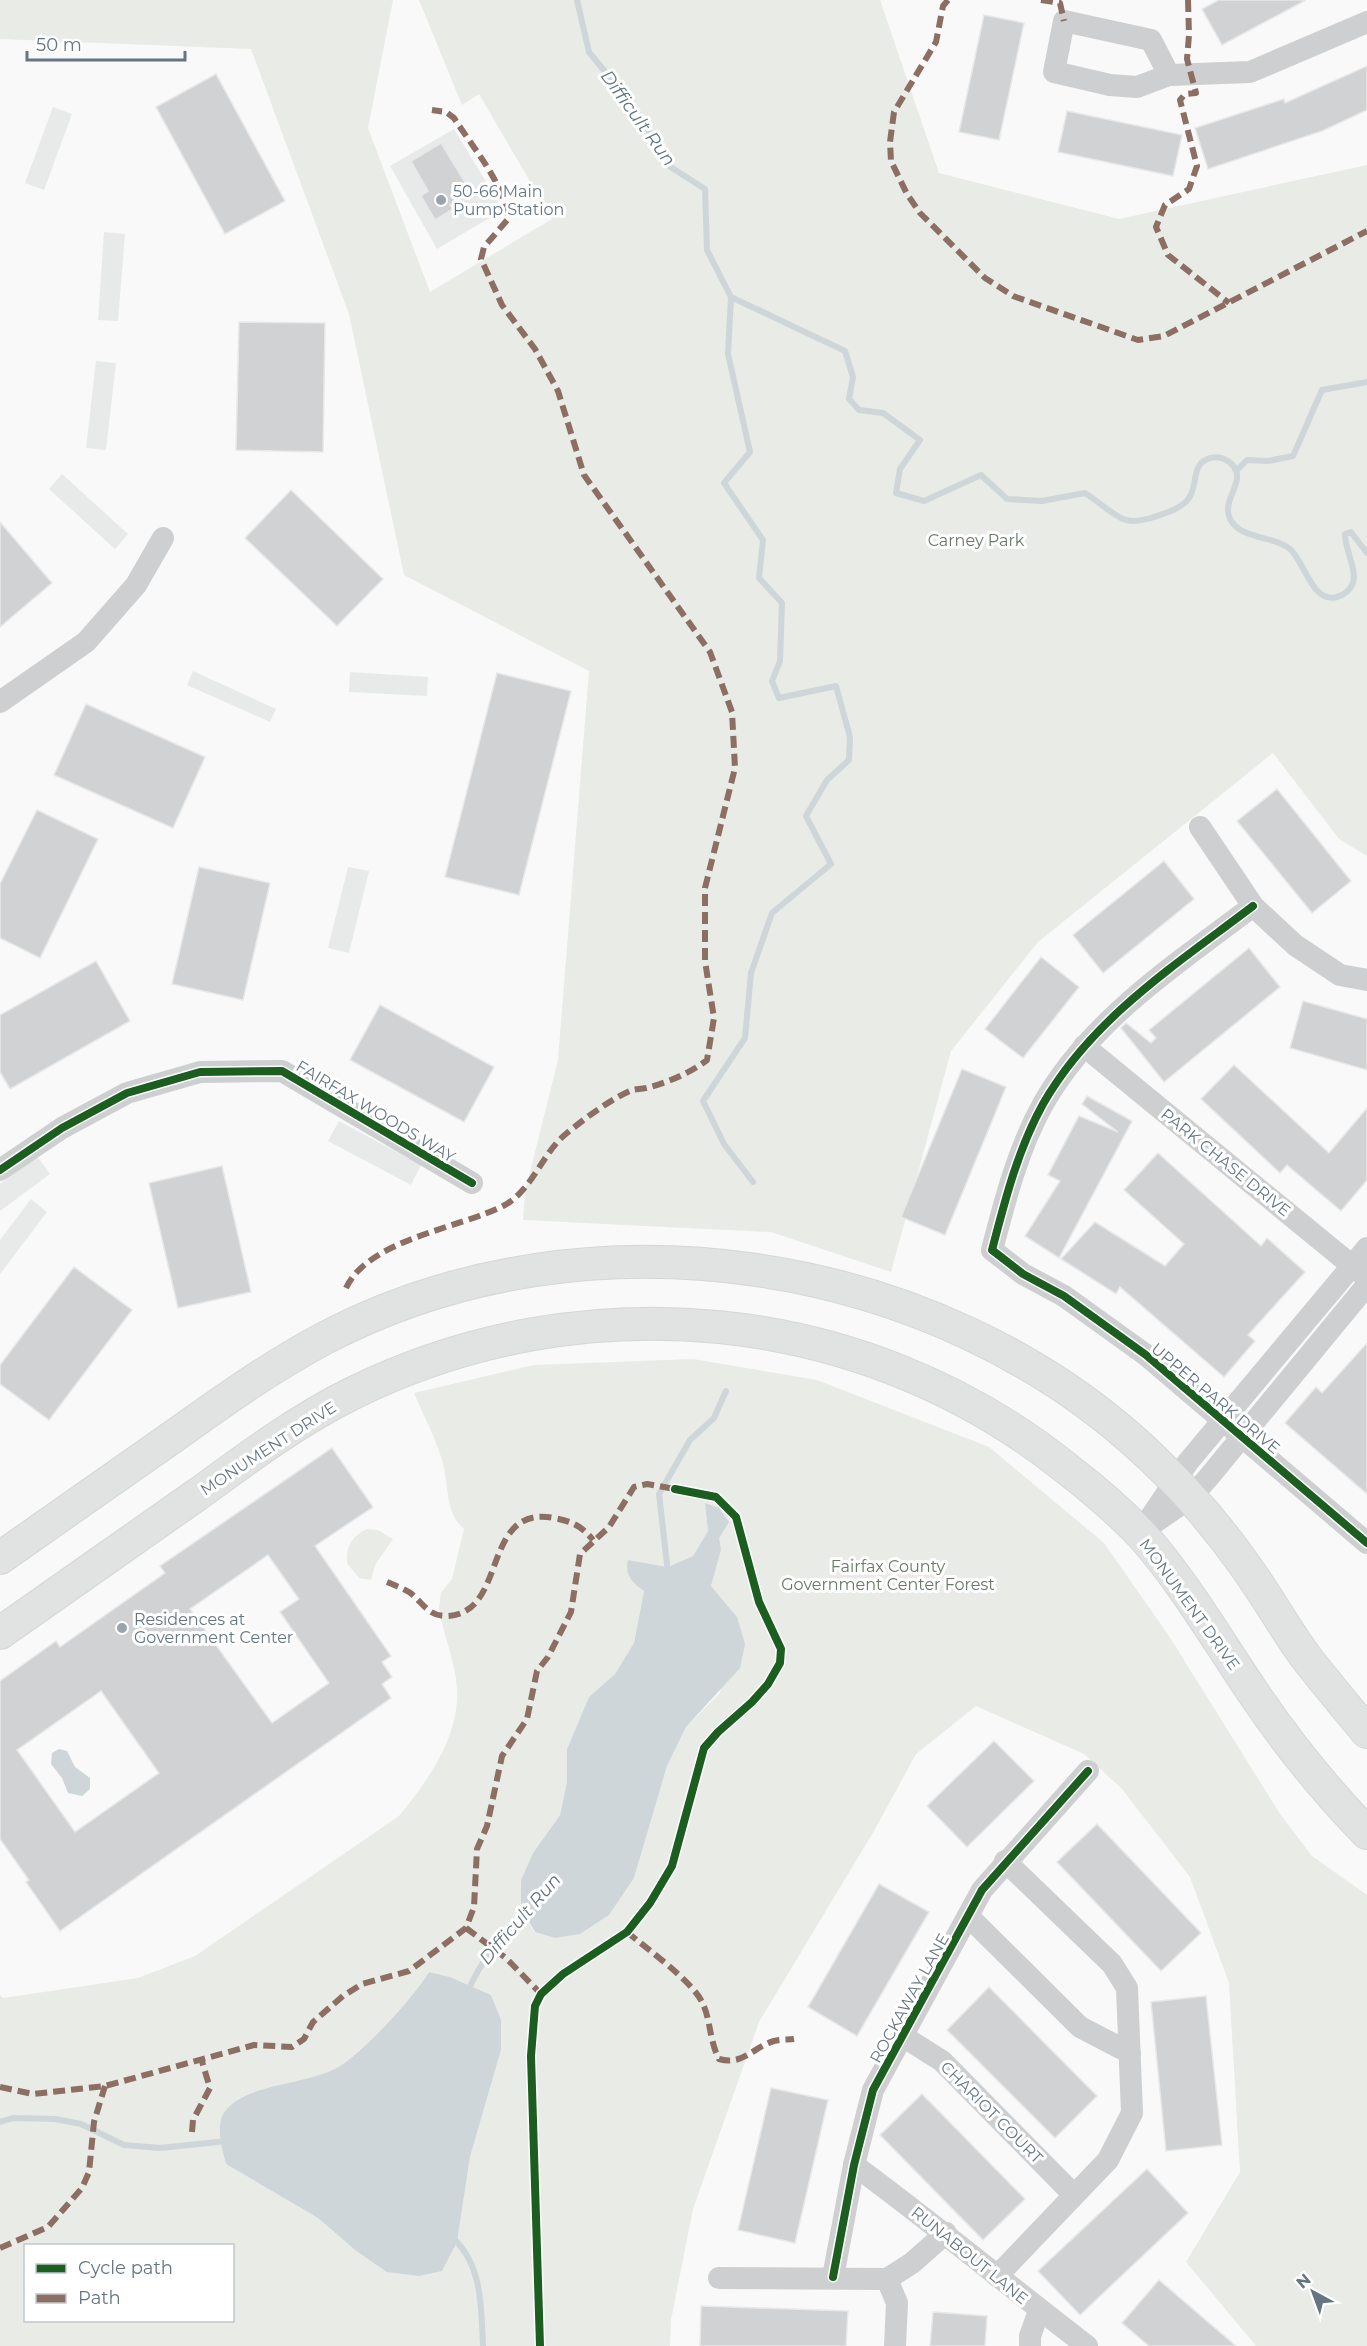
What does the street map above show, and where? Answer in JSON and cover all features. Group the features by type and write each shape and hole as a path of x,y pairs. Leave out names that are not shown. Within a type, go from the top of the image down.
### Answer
{"main road":[{"path":"0,1558 241,1389 327,1337 393,1308 446,1290 516,1273 579,1266 654,1263 733,1268 815,1281 895,1302 950,1324 1043,1374 1118,1428 1182,1489 1218,1528 1302,1652 1367,1732"},
{"name":"MONUMENT DRIVE","path":"0,1633 268,1444 351,1394 396,1374 466,1349 532,1333 598,1325 656,1323 744,1330 828,1346 904,1371 963,1398 1004,1422 1094,1490 1140,1533 1190,1598 1278,1727 1367,1833"}],"street":[{"path":"1169,75 1151,40 1064,21 1054,72 1110,85 1137,87 1169,75 1250,72 1367,22"},
{"path":"0,702 86,642 136,585 163,538"},
{"path":"1200,827 1253,906 1295,945 1340,975 1367,980"},
{"name":"UPPER PARK DRIVE","path":"1253,906 1128,1002 1084,1046 1043,1105 1009,1185 992,1250 1023,1274 1064,1296 1146,1355 1367,1543"},
{"name":"PARK CHASE DRIVE","path":"1084,1046 1360,1272"},
{"name":"FAIRFAX WOODS WAY","path":"0,1170 62,1128 127,1093 200,1072 282,1071 472,1183"},
{"path":"1182,1489 1223,1421 1360,1272 1367,1248"},
{"path":"1140,1533 1182,1489 1241,1438 1367,1285"},
{"name":"ROCKAWAY LANE","path":"833,2277 854,2165 873,2090 904,2037 982,1890 1005,1861 1088,1771"},
{"path":"997,2276 1108,2160 1132,2113 1127,1988 1113,1964 1005,1861"},
{"path":"969,1917 1080,2027 1130,2053"},
{"name":"CHARIOT COURT","path":"904,2037 942,2061 1073,2194"},
{"name":"RUNABOUT LANE","path":"854,2165 946,2233 1038,2311 1087,2346"},
{"path":"719,2278 887,2279 912,2263 946,2233"},
{"path":"887,2279 897,2303 895,2346"},
{"path":"1030,2346 1038,2311"}],"shaded area":[{"path":"53,107 72,114 44,190 25,183"},
{"path":"454,129 503,210 437,249 390,166"},
{"path":"104,232 125,234 118,321 98,320"},
{"path":"96,361 116,363 106,450 86,448"},
{"path":"62,474 128,534 115,549 49,489"},
{"path":"193,671 276,709 270,722 187,685"},
{"path":"350,672 428,677 427,696 349,692"},
{"path":"348,867 369,871 349,953 328,948"},
{"path":"339,1121 421,1165 411,1185 328,1141"},
{"path":"37,1156 50,1174 0,1211 0,1184"},
{"path":"31,1199 47,1212 0,1274 0,1240"},
{"path":"705,1503 719,1508 729,1522 719,1538 721,1550 711,1586 737,1617 745,1644 740,1668 686,1727 667,1766 634,1878 609,1915 580,1934 555,1938 535,1932 521,1908 521,1880 533,1853 560,1815 567,1782 567,1749 589,1697 615,1674 634,1643 644,1591 630,1578 627,1570 628,1560 668,1567 693,1556 708,1531"},
{"path":"59,1749 67,1751 75,1767 90,1778 90,1789 82,1796 68,1793 62,1778 51,1764 52,1753"},
{"path":"429,1972 450,1977 491,1995 501,2020 501,2050 470,2157 457,2242 442,2271 419,2276 387,2272 355,2250 318,2218 226,2164 220,2139 220,2126 223,2114 232,2104 245,2096 327,2072 351,2058 388,2022"}],"green space":[{"name":"Carney Park","path":"0,0 393,0 368,128 430,292 552,219 479,94 462,105 419,0 880,0 939,173 1119,219 1367,165 1367,856 1339,839 1273,753 1038,942 951,1051 891,1272 771,1232 523,1220 525,1192 558,1060 589,671 404,575 349,314 251,49 0,39"},
{"name":"Fairfax County Government Center Forest","path":"693,1359 817,1380 989,1447 1104,1543 1169,1636 1280,1814 1312,1856 1367,1895 1367,2346 1256,2346 1186,2262 1240,2172 1229,1983 1190,1877 1122,1789 1084,1754 976,1706 916,1754 874,1831 759,2022 693,2209 671,2320 670,2346 0,2346 0,1995 3,1998 138,1978 195,1956 399,1816 431,1773 448,1740 457,1706 457,1688 439,1607 441,1593 452,1579 464,1529 453,1514 441,1457 414,1393 534,1365","holes":["705,1504 721,1550 711,1586 737,1617 720,1693 686,1727 667,1766 634,1878 609,1915 580,1934 555,1938 534,1932 521,1908 521,1880 533,1853 560,1815 567,1782 567,1749 589,1697 615,1674 634,1643 644,1591 628,1560 668,1567 693,1556 708,1531","429,1972 450,1977 491,1995 501,2050 470,2157 457,2242 355,2250 318,2218 226,2164 220,2139 221,2120 232,2103 245,2096 327,2073 340,2066 375,2036"]},
{"path":"367,1529 378,1530 393,1539 375,1565 371,1580 359,1578 347,1563 351,1542"}],"building":[{"path":"1219,0 1306,0 1222,45 1202,9"},
{"path":"984,15 1024,23 999,140 959,132"},
{"path":"1367,66 1367,110 1322,131 1208,169 1195,128 1284,99 1285,103"},
{"path":"216,74 285,201 225,234 156,107"},
{"path":"1067,111 1182,135 1173,176 1058,152"},
{"path":"441,143 471,192 450,205 453,209 435,220 421,196 428,191 411,161"},
{"path":"239,322 325,323 323,452 236,450"},
{"path":"291,490 383,579 337,626 245,538"},
{"path":"0,522 52,583 0,627"},
{"path":"497,673 571,691 519,895 445,877"},
{"path":"86,704 205,757 173,828 54,775"},
{"path":"1277,789 1351,881 1312,913 1237,821"},
{"path":"37,810 98,839 40,958 0,938 0,884"},
{"path":"1164,861 1194,899 1103,973 1073,935"},
{"path":"199,867 270,883 243,1000 172,984"},
{"path":"1249,948 1280,987 1164,1082 1121,1028 1126,1023 1151,1043 1156,1038 1149,1030"},
{"path":"1041,957 1079,987 1023,1058 985,1029"},
{"path":"96,961 130,1021 10,1089 0,1072 0,1015"},
{"path":"1303,1001 1367,1019 1367,1070 1290,1048"},
{"path":"380,1005 494,1067 464,1122 350,1060"},
{"path":"1234,1065 1329,1153 1367,1108 1367,1180 1341,1211 1287,1165 1280,1173 1201,1099"},
{"path":"962,1069 1006,1087 945,1235 901,1217"},
{"path":"1087,1096 1132,1121 1059,1258 1025,1236 1060,1181 1048,1175 1079,1116 1118,1132 1082,1104"},
{"path":"1158,1153 1261,1246 1267,1238 1305,1272 1248,1335 1255,1341 1224,1377 1120,1287 1116,1294 1061,1259 1095,1222 1165,1266 1184,1244 1124,1190"},
{"path":"222,1166 251,1292 178,1308 149,1183"},
{"path":"74,1267 132,1310 49,1420 0,1384 0,1365"},
{"path":"1367,1343 1367,1494 1285,1423 1316,1387 1322,1393"},
{"path":"332,1448 373,1507 315,1546 391,1656 382,1662 392,1677 382,1684 391,1698 60,1931 26,1882 29,1880 0,1839 0,1681 56,1641 60,1647 165,1573 160,1566","holes":["268,1555 299,1599 280,1612 329,1683 272,1723 190,1609","101,1691 159,1773 75,1832 17,1750"]},
{"path":"994,1741 1034,1781 967,1847 927,1806"},
{"path":"1097,1824 1201,1933 1161,1971 1057,1862"},
{"path":"879,1884 929,1912 857,2036 808,2007"},
{"path":"989,1987 1097,2096 1055,2138 947,2030"},
{"path":"1206,1996 1222,2145 1166,2151 1151,2002"},
{"path":"771,2088 828,2100 795,2243 738,2230"},
{"path":"922,2094 1025,2199 983,2240 880,2135"},
{"path":"1147,2169 1188,2213 1080,2315 1038,2271"},
{"path":"1159,2280 1236,2346 1149,2346 1122,2323"},
{"path":"701,2306 848,2311 846,2346 700,2346"},
{"path":"933,2312 987,2316 985,2346 930,2346"}],"waterway":[{"name":"Difficult Run","path":"577,0 589,52 637,111 669,166 705,189 707,250 731,297 728,354 750,452 724,483 763,540 759,578 782,603 780,661 772,681 779,698 836,686 850,737 849,760 827,780 806,816 831,864 772,913 751,973 745,1038 703,1101 724,1144 753,1182"},
{"path":"731,297 845,351 853,377 849,399 859,410 883,413 920,440 900,469 896,493 924,501 981,475 1007,499 1042,501 1085,493 1113,514 1130,521 1138,521 1163,514 1182,505 1192,492 1200,464 1213,457 1218,457 1228,461 1237,474 1228,511 1235,526 1249,534 1275,541 1290,549 1321,594 1328,597 1340,596 1353,583 1345,534 1351,532 1367,553"},
{"path":"1237,470 1247,460 1268,461 1293,456 1322,390 1367,382"},
{"name":"Difficult Run","path":"668,1573 659,1494 690,1440 714,1418 726,1391"},
{"name":"Difficult Run","path":"467,1993 493,1948 530,1912"},
{"name":"Difficult Run","path":"0,2122 13,2118 55,2119 81,2124 124,2145 160,2148 227,2141"},
{"path":"453,2238 463,2249 475,2274 481,2303 483,2346"}],"marked path":[{"path":"948,0 943,6 936,42 894,112 890,142 891,161 907,194 920,213 985,278 1013,296 1138,340 1164,336 1367,231"},
{"path":"1041,0 1060,3 1064,21"},
{"path":"1188,0 1187,59 1196,93 1185,94 1180,100 1197,166 1189,189 1165,205 1156,227 1168,255 1229,303"},
{"path":"346,1288 358,1271 374,1258 395,1246 486,1213 515,1198 558,1141 607,1103 632,1090 654,1086 678,1077 707,1060 714,1018 705,961 705,888 735,768 732,712 710,652 584,475 558,391 535,349 502,305 481,259 484,247 509,218 500,191 494,178 454,118 446,112 432,110"},
{"path":"0,2087 33,2094 105,2086 254,2045 292,2047 304,2039 313,2022 343,1996 362,1984 409,1971 466,1928 474,1907 477,1849 487,1826 502,1756 527,1719 537,1671 548,1657 571,1612 580,1554 609,1527 634,1487 647,1484 675,1489"},
{"path":"387,1582 409,1592 434,1614 446,1616 466,1611 479,1598 504,1543 515,1527 531,1518 554,1518 566,1521 576,1525 593,1540"},
{"path":"466,1928 506,1958 541,1994"},
{"path":"627,1932 679,1975 697,1994 705,2009 713,2045 719,2059 735,2060 774,2041 794,2039"},
{"path":"192,2132 193,2120 210,2088 201,2058"},
{"path":"0,2248 48,2227 82,2188 89,2172 94,2122 105,2086"}],"cycle path":[{"path":"1253,906 1138,994 1086,1045 1063,1073 1043,1104 1026,1139 1007,1194 992,1250 1023,1274 1064,1296 1146,1355 1367,1543"},
{"path":"0,1170 62,1128 127,1093 200,1072 282,1071 472,1183"},
{"path":"540,2346 531,2056 535,2006 541,1994 563,1974 627,1932 650,1903 672,1866 704,1748 718,1732 752,1702 768,1684 780,1663 781,1649 759,1602 736,1517 716,1497 675,1489"},
{"path":"833,2277 854,2165 873,2090 982,1890 1088,1771"}],"place":[{"name":"50-66 Main Pump Station","path":"441,200"},
{"name":"Residences at Government Center","path":"122,1628"}]}
